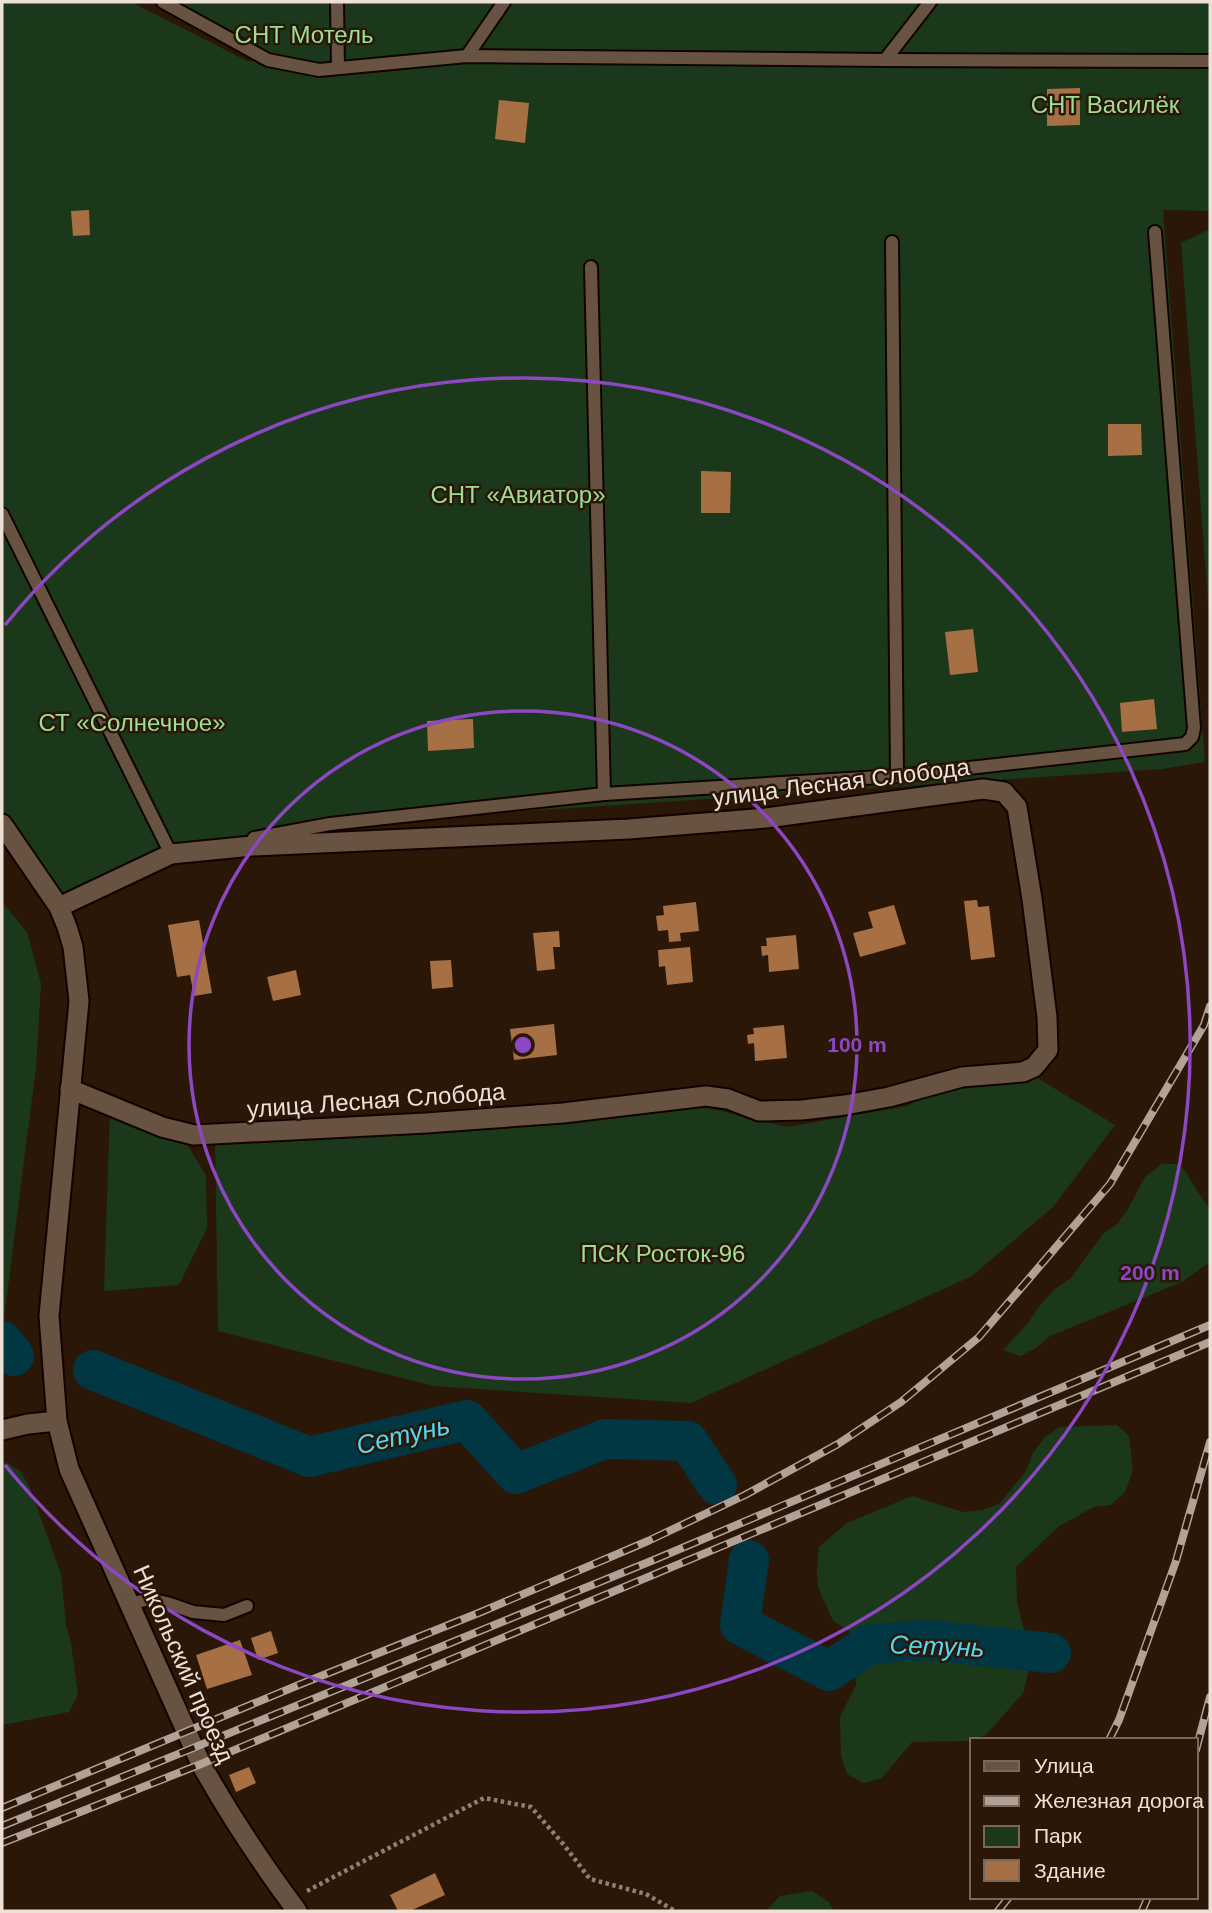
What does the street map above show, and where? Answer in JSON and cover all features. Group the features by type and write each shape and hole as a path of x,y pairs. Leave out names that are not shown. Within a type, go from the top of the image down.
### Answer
{"street":[{"name":"улица Лесная Слобода","path":"59,907 171,854 252,846 629,829 766,818 983,789 1004,792 1017,807 1032,899 1048,1050 1034,1067 1023,1072 962,1077 889,1097 802,1110 759,1111 728,1099 706,1097 563,1113 215,1135 194,1135 162,1127 70,1089"},
{"name":"Никольский проезд","path":"2,824 59,907 73,947 79,1001 49,1316 57,1421 69,1469 201,1764 221,1801 293,1906"},
{"path":"2,1430 57,1421"}],"lane":[{"path":"163,2 268,60 319,70 467,56 1210,61"},
{"path":"337,2 338,68"},
{"path":"467,56 504,2"},
{"path":"885,60 930,2"},
{"path":"2,514 171,854 330,824 604,794 897,776 1185,744 1192,737 1194,728 1155,232"},
{"path":"892,242 897,776"},
{"path":"591,267 604,794"},
{"path":"129,1604 150,1599 193,1612 224,1615 247,1606"}],"path":[{"path":"293,1906 484,1798 531,1807 590,1879 646,1894 675,1911"}],"green space":[{"name":"СНТ «Авиатор»","path":"2,2 131,2 247,61 267,60 164,2 1210,2 1210,211 1163,210 1205,762 1162,769 330,824 174,845 59,907 2,827"},
{"path":"1210,229 1210,628 1181,243"},
{"path":"2,902 27,932 41,984 36,1067 2,1334"},
{"name":"ПСК Росток-96","path":"1029,1073 1115,1125 1053,1207 972,1276 691,1403 433,1386 218,1331 215,1135 687,1103 787,1127 907,1106 946,1087"},
{"path":"110,1110 184,1139 206,1176 207,1228 179,1285 104,1291"},
{"path":"1162,1164 1180,1164 1210,1209 1210,1262 1182,1282 1050,1336 1036,1348 1020,1356 1003,1350 1055,1289 1071,1278 1103,1234 1117,1224 1128,1209 1145,1177"},
{"path":"1117,1425 1129,1436 1133,1470 1125,1492 1111,1505 1094,1507 1059,1526 1016,1567 1017,1602 1025,1634 1028,1673 1023,1693 986,1735 970,1738 968,1741 912,1742 882,1778 864,1783 847,1774 841,1756 840,1717 856,1685 853,1648 849,1631 833,1621 818,1587 819,1547 847,1523 912,1496 963,1512 982,1510 999,1504 1026,1471 1033,1453 1045,1437 1060,1427"},
{"path":"8,1463 21,1472 30,1488 61,1574 66,1625 78,1694 69,1712 2,1725 2,1464"},
{"path":"812,1891 829,1902 834,1911 766,1911 780,1896"}],"building":[{"path":"1080,88 1080,125 1047,126 1047,89"},
{"path":"499,100 529,103 525,143 495,139"},
{"path":"89,210 90,235 73,236 71,211"},
{"path":"1108,424 1141,424 1142,455 1108,456"},
{"path":"701,471 731,472 730,513 701,513"},
{"path":"973,629 978,672 950,675 945,632"},
{"path":"1154,699 1157,729 1122,732 1120,703"},
{"path":"473,719 474,748 428,751 427,721"},
{"path":"977,900 978,907 989,906 995,957 971,960 964,901"},
{"path":"696,902 699,931 680,933 681,941 669,942 668,930 658,931 656,916 664,915 663,906"},
{"path":"894,905 906,944 860,957 853,933 873,928 868,912"},
{"path":"199,920 212,993 194,996 190,975 177,977 168,925"},
{"path":"559,931 560,947 553,947 555,969 537,971 533,933"},
{"path":"796,935 799,969 769,972 768,955 762,956 761,946 767,946 766,938"},
{"path":"690,947 693,982 667,985 665,966 659,967 658,950"},
{"path":"451,960 453,987 432,989 430,961"},
{"path":"296,970 301,995 273,1001 267,977"},
{"path":"554,1024 557,1055 514,1060 510,1029"},
{"path":"784,1025 787,1058 755,1061 754,1043 748,1044 747,1035 754,1034 753,1028"},
{"path":"271,1631 278,1653 258,1660 251,1638"},
{"path":"240,1640 252,1675 207,1689 196,1655"},
{"path":"249,1767 256,1783 236,1792 229,1775"},
{"path":"435,1873 445,1895 410,1911 398,1911 390,1895"}],"waterway":[{"name":"Сетунь","path":"2,1341 14,1356"},
{"name":"Сетунь","path":"93,1370 309,1457 467,1420 516,1474 605,1439 688,1441 717,1485"},
{"name":"Сетунь","path":"749,1560 740,1625 829,1671 870,1644 926,1640 1051,1653"}],"railway":[{"path":"2,1808 648,1541 745,1495 838,1444 901,1402 979,1337 1110,1184 1204,1025 1210,1006"},
{"path":"2,1826 656,1559 1210,1325"},
{"path":"2,1843 201,1764 1210,1342"},
{"path":"1110,1738 1119,1720 1176,1561 1210,1442"},
{"path":"1198,1742 1210,1697"},
{"path":"998,1911 1007,1899"},
{"path":"1142,1911 1147,1899"}],"park label":[{"name":"СНТ Мотель","path":"304,34"},
{"name":"СНТ Василёк","path":"1105,104"},
{"name":"СТ «Солнечное»","path":"132,722"}]}
